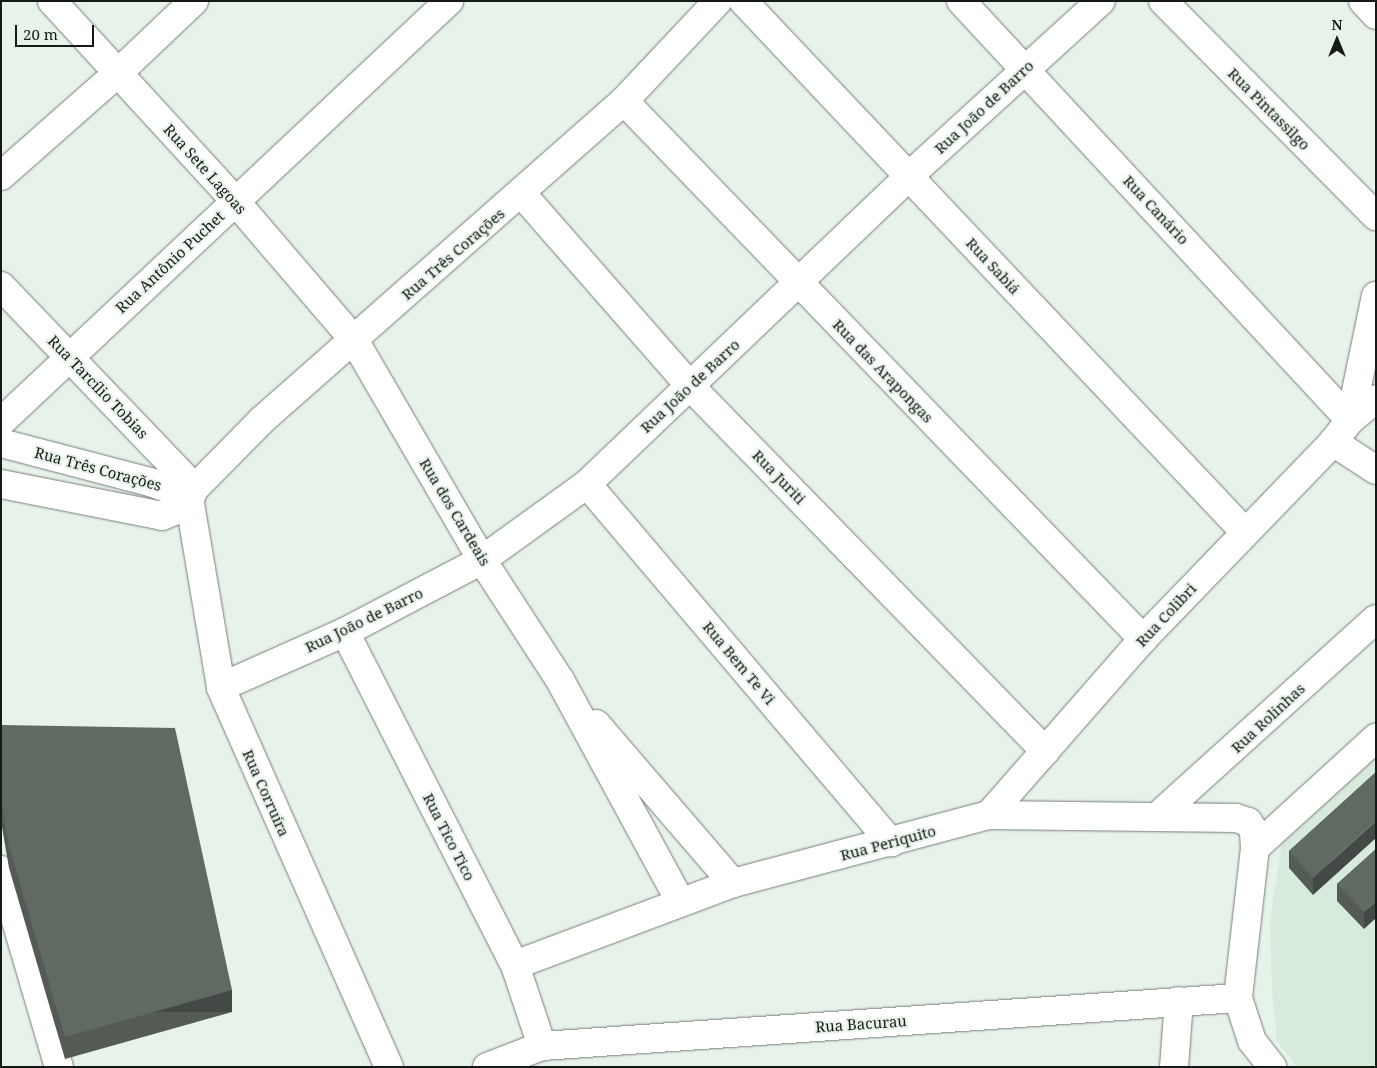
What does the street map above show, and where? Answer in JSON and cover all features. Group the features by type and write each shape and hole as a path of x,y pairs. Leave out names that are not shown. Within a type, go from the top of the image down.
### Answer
{"street":[{"name":"Rua Sete Lagoas","path":"52,1 235,201 354,340"},
{"path":"1,176 118,74 194,1"},
{"name":"Rua Antônio Puchet","path":"1,422 449,1"},
{"name":"Rua Três Corações","path":"1,484 162,516 192,496 262,420 522,194 624,101 718,1"},
{"name":"Rua Sabiá","path":"743,1 1244,531"},
{"name":"Rua Canário","path":"961,1 1350,420"},
{"name":"Rua João de Barro","path":"221,688 345,632 482,560 587,484 689,385 799,284 908,177 1101,1"},
{"name":"Rua Pintassilgo","path":"1163,1 1376,216"},
{"path":"1363,1 1376,15"},
{"name":"Rua das Arapongas","path":"624,101 1143,639"},
{"name":"Rua Juriti","path":"522,194 689,385 1045,751"},
{"name":"Rua Tarcílio Tobias","path":"1,286 68,357 192,496"},
{"path":"1350,420 1376,296"},
{"name":"Rua dos Cardeais","path":"354,340 482,560 560,680 680,901"},
{"path":"1350,420 1376,399"},
{"name":"Rua Colibri","path":"989,816 1143,639 1244,531 1333,442 1350,420"},
{"path":"1333,442 1376,470"},
{"name":"Rua Três Corações","path":"1,443 150,482 192,496"},
{"name":"Rua Bem Te Vi","path":"587,484 892,842"},
{"name":"Rua Corruíra","path":"192,496 221,688 389,1067"},
{"name":"Rua Rolinhas","path":"1159,815 1376,619"},
{"name":"Rua Tico Tico","path":"345,632 515,965 542,1046"},
{"name":"Rua dos Cardeais","path":"560,680 732,883"},
{"path":"1272,1067 1252,1041 1238,998 1256,848 1376,738"},
{"name":"Rua Periquito","path":"515,965 680,901 732,883 989,816 1159,815 1236,818 1248,822 1254,831 1256,848"},
{"path":"1,870 60,1067"},
{"name":"Rua Bacurau","path":"487,1067 542,1046 1238,998"},
{"path":"1174,1067 1179,1001"}],"shaded area":[{"path":"1376,756 1376,1067 1297,1067 1277,1041 1272,991 1270,920 1282,842"}],"building":[{"path":"1,725 175,728 232,990 65,1037 9,846 1,799"},
{"path":"1376,772 1376,821 1313,878 1289,851"},
{"path":"1376,849 1376,901 1364,912 1337,884"}]}
